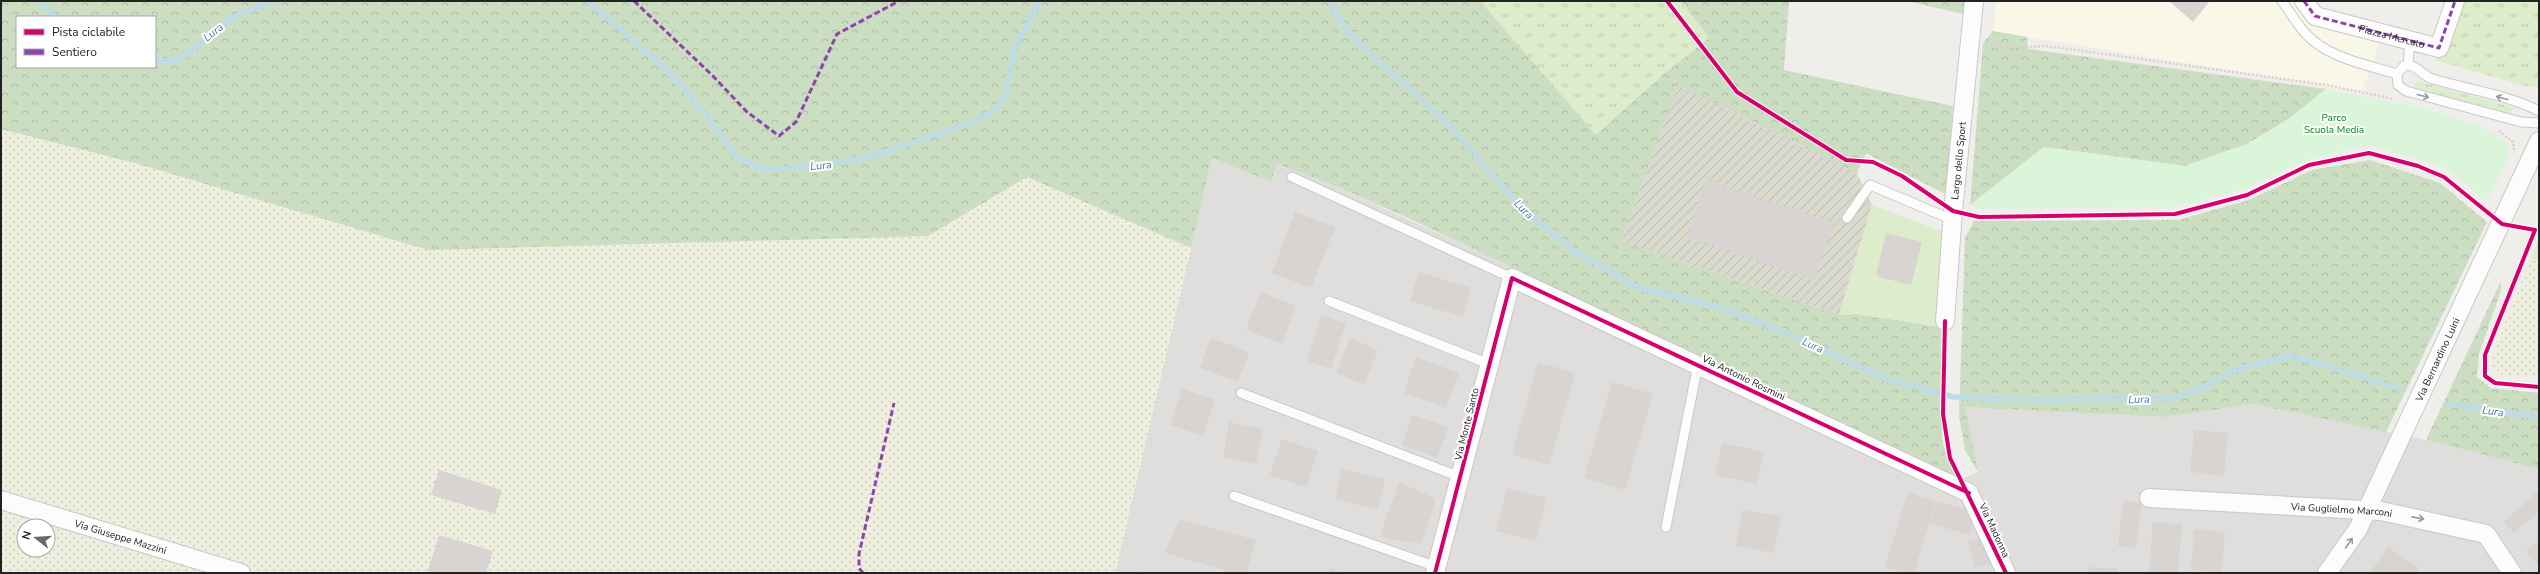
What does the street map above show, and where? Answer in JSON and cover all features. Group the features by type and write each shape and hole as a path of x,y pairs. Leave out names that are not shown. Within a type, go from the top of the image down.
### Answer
{"street":[{"name":"Largo dello Sport","path":"1945,321 1974,1"},
{"name":"Piazza Mercato","path":"2304,1 2315,16 2439,48 2455,1"},
{"name":"Via Bernardino Luini","path":"2328,573 2349,544 2366,511 2539,141"},
{"name":"Via Antonio Rosmini","path":"1512,278 1698,364 1969,493"},
{"name":"Via Monte Santo","path":"1436,570 1512,278"},
{"name":"Via Madonna","path":"1969,493 2006,573"},
{"name":"Via Guglielmo Marconi","path":"2149,498 2381,511 2486,534 2512,573"},
{"name":"Via Giuseppe Mazzini","path":"1,500 240,573"}],"lane":[{"path":"2282,1 2306,34 2320,45 2344,57 2397,74"},
{"path":"2408,65 2410,41"},
{"path":"2539,111 2521,103 2429,78 2415,66 2408,65 2399,69 2397,74 2398,84 2406,91 2521,122 2539,123"},
{"path":"1292,177 1512,278"},
{"path":"1847,218 1870,185 1953,220"},
{"path":"1329,301 1489,364"},
{"path":"1666,527 1698,364"},
{"path":"1241,393 1460,478"},
{"path":"1234,496 1436,570"}],"path":[{"path":"1972,29 1986,33 1992,43 2001,48 2047,46 2327,85 2400,101"},
{"path":"2493,126 2513,142 2515,153"}],"shaded area":[{"path":"1996,1 2304,1 2315,16 2382,34 2362,92 1993,31"},
{"path":"1678,85 1857,173 1872,205 1839,315 1621,241"},
{"path":"1212,158 1271,182 1277,164 1328,183 1490,257 1565,294 1959,480 1978,472 1964,407 2163,417 2254,404 2426,440 2539,469 2539,573 1115,573"}],"green space":[{"path":"1,1 1480,1 1596,135 1665,73 1709,38 1681,1 1789,1 1784,70 1953,106 1947,195 1866,153 1857,173 1678,85 1621,241 1839,315 1858,314 1941,327 1942,437 1946,456 1959,480 1408,218 1328,183 1277,164 1271,182 1212,158 1191,248 1027,177 928,236 428,250 135,163 1,129"},
{"path":"1480,1 1681,1 1709,38 1665,73 1596,136"},
{"path":"1906,1 1966,1 1964,14"},
{"path":"2455,1 2539,1 2539,87 2525,86 2435,60"},
{"path":"1993,31 2027,37 2028,49 2326,89 2290,118 2247,144 2185,166 2044,147 1970,205 1983,43"},
{"path":"2418,81 2514,108 2509,113 2416,88 2414,84"},
{"name":"Parco Scuola Media","path":"2326,89 2396,102 2446,114 2469,122 2490,132 2509,144 2509,158 2487,202 2446,168 2370,145 2309,159 2243,190 2175,207 1980,209 1970,205 2044,147 2185,166 2247,144 2290,118"},
{"path":"1,129 135,163 928,236 1027,177 1191,248 1115,573 1,573"},
{"path":"2370,160 2440,183 2487,222 2386,432 2254,404 2163,417 1965,407 1978,472 1965,450 1959,416 1965,238 1974,221 2178,220 2249,200 2312,170"},
{"path":"1872,205 1946,233 1941,327 1858,314 1839,315"},
{"path":"2539,239 2539,260 2531,258"},
{"path":"2531,258 2539,260 2539,378 2495,374 2491,371 2492,357"},
{"path":"2501,281 2501,290 2479,354 2477,377 2491,388 2539,393 2539,469 2426,440"}],"building":[{"path":"2169,1 2210,1 2193,22"},
{"path":"1706,180 1834,223 1815,280 1687,237"},
{"path":"1295,212 1335,227 1311,288 1272,273"},
{"path":"1886,233 1922,242 1911,285 1876,276"},
{"path":"1419,272 1471,288 1463,317 1410,301"},
{"path":"1260,292 1296,306 1282,344 1246,330"},
{"path":"1321,315 1346,323 1331,369 1307,361"},
{"path":"1211,338 1249,352 1238,382 1200,368"},
{"path":"1350,338 1378,350 1364,385 1336,373"},
{"path":"1416,357 1459,373 1446,408 1404,393"},
{"path":"1538,362 1575,373 1549,465 1512,455"},
{"path":"1612,382 1653,394 1625,490 1584,478"},
{"path":"1182,389 1215,400 1203,436 1170,425"},
{"path":"1412,415 1448,427 1437,458 1402,445"},
{"path":"1229,422 1262,429 1256,464 1223,457"},
{"path":"2194,430 2228,433 2224,476 2190,472"},
{"path":"1282,439 1318,451 1306,487 1270,475"},
{"path":"1722,443 1764,452 1757,484 1715,475"},
{"path":"1342,469 1385,479 1378,510 1335,499"},
{"path":"439,470 502,490 495,514 431,495"},
{"path":"1399,482 1436,499 1422,544 1380,537"},
{"path":"1507,488 1547,498 1536,541 1496,531"},
{"path":"2539,490 2539,511 2514,533 2504,522"},
{"path":"1908,492 1936,501 1914,573 1905,573 1885,567"},
{"path":"1937,501 1976,513 1969,535 1930,523"},
{"path":"2123,501 2142,503 2136,548 2118,546"},
{"path":"1742,510 1781,516 1774,553 1736,546"},
{"path":"1179,519 1256,540 1246,573 1234,573 1165,553"},
{"path":"2153,522 2182,524 2178,573 2149,572"},
{"path":"2194,529 2225,532 2222,572 2191,570"},
{"path":"439,535 493,551 486,573 427,573"},
{"path":"1984,537 1992,563 1975,568 1968,542"},
{"path":"2539,541 2539,567 2526,550"},
{"path":"2388,547 2419,568 2416,573 2370,573"},
{"path":"2089,567 2118,569 2117,573 2088,573"},
{"path":"1330,568 1345,573 1328,573"},
{"path":"1137,570 1147,573 1136,573"}],"waterway":[{"name":"Lura","path":"41,1 54,16"},
{"name":"Lura","path":"156,61 179,60 230,19 272,1"},
{"name":"Lura","path":"588,1 665,69 695,101 737,157 757,167 781,169 839,163 880,154 975,121 994,110 1006,94 1015,47 1041,1"},
{"name":"Lura","path":"1331,1 1334,11 1355,40 1447,122 1523,210 1576,252 1639,288 1715,306 1787,333 1886,379 1954,397 2027,400 2173,398 2195,391 2235,370 2289,356 2322,364 2400,389"},
{"name":"Lura","path":"2447,404 2539,417"}],"marked path":[{"path":"634,1 712,75 746,111 779,136 796,122 837,34 899,1"},
{"path":"2304,1 2315,16 2439,48 2455,1"},
{"path":"863,573 859,568 859,554 894,403"}],"cycle path":[{"path":"1667,1 1737,92 1846,160 1873,162 1902,176 1953,211 1979,217 2175,214 2247,195 2309,165 2369,153 2418,166 2444,177 2502,224 2535,230 2485,355 2485,376 2495,383 2539,387"},
{"path":"1435,573 1512,278 1969,493"},
{"path":"1945,321 1943,414 1950,458 2006,573"}]}
